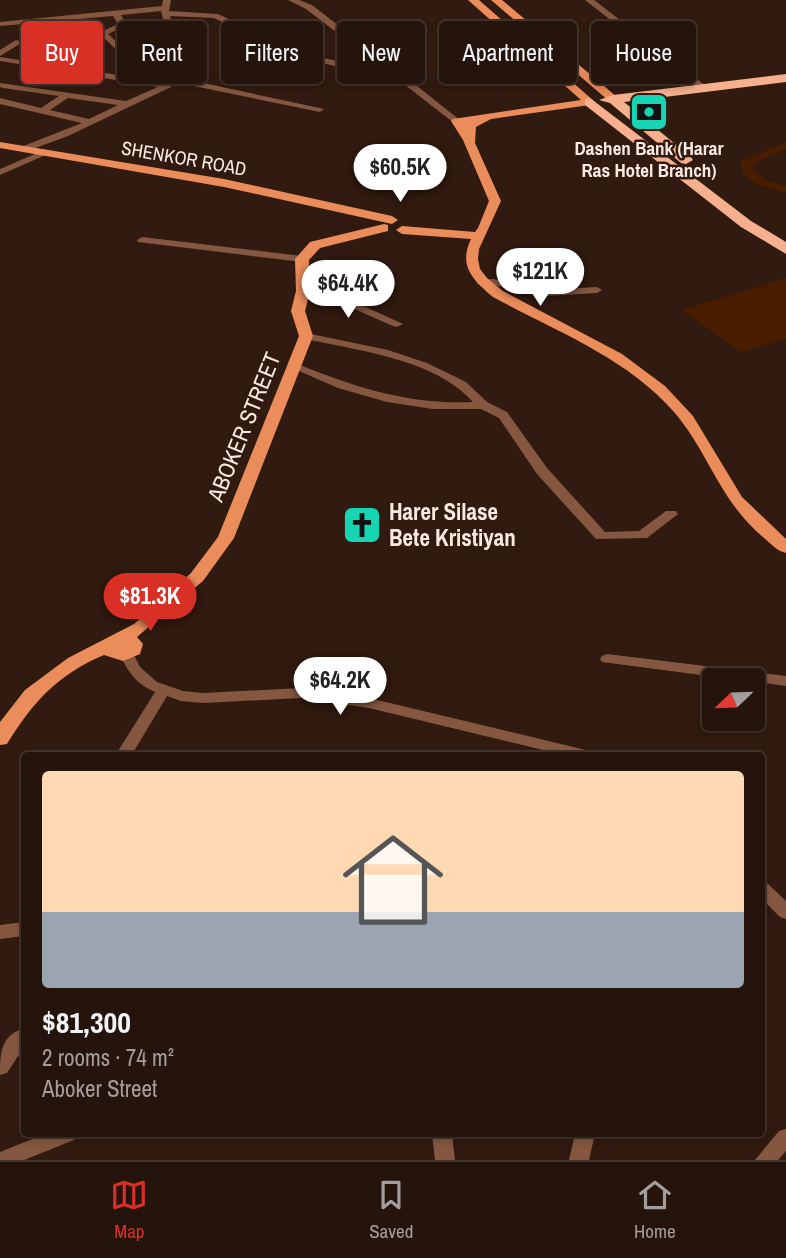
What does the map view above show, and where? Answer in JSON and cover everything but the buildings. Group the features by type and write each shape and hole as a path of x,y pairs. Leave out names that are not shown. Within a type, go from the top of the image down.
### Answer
{"highway":[{"path":"590,102 786,78"},
{"path":"613,99 786,241"},
{"path":"590,102 746,225 786,249"}],"main road":[{"path":"476,3 497,1 520,21"},
{"path":"476,3 496,21"},
{"path":"577,69 613,99"},
{"path":"577,76 585,75"},
{"path":"569,84 590,102"},
{"path":"590,102 457,121 493,191 493,208 470,258 473,271 481,283 518,306 612,354 660,389 680,410 735,499 748,515 786,548"},
{"path":"468,139 470,127 496,115"},
{"name":"SHENKOR ROAD","path":"0,145 224,183 360,214 393,225"},
{"path":"302,259 315,245 393,225 479,234"},
{"path":"455,232 479,234"},
{"name":"ABOKER STREET","path":"124,644 197,577 226,538 296,367 306,336 298,311 303,291 302,259"},
{"path":"0,739 20,704 59,671 88,655 124,644"}],"street":[{"path":"292,0 309,7 337,28"},
{"path":"589,0 703,88"},
{"path":"0,24 71,21 96,14 165,7 215,16 226,21"},
{"path":"117,13 120,21"},
{"path":"117,27 103,33 117,47"},
{"path":"0,54 19,42"},
{"path":"0,59 117,78"},
{"path":"24,149 91,122 168,84"},
{"path":"191,84 320,109"},
{"path":"413,84 457,121"},
{"path":"3,85 125,104"},
{"path":"43,110 67,95"},
{"path":"0,101 91,122"},
{"path":"0,172 46,153"},
{"path":"142,240 302,259"},
{"path":"481,283 494,282 546,293 597,290"},
{"path":"303,291 329,294 397,324"},
{"path":"306,336 358,345 461,383 483,405 503,415 542,471 601,536 642,535 671,514"},
{"path":"296,367 376,398 449,408 483,405"},
{"path":"124,644 134,669 163,691 181,696 203,698 300,693 369,703 573,752"},
{"path":"607,659 786,681"},
{"path":"125,752 163,691"},
{"path":"765,891 786,912"},
{"path":"0,932 21,929"},
{"path":"0,1067 13,1046 21,1039"},
{"path":"2,1160 60,1137"},
{"path":"442,1137 444,1160"},
{"path":"579,1160 584,1137"},
{"path":"765,1160 786,1137"}],"shaded area":[{"path":"786,142 786,149 754,163 753,168 765,180 786,186 786,192 756,184 745,175 741,161"},
{"path":"786,278 786,339 741,352 682,310"}],"place":[{"name":"Dashen Bank (Harar Ras Hotel Branch)","path":"649,112"},
{"name":"Harer Silase Bete Kristiyan","path":"362,525"}]}
